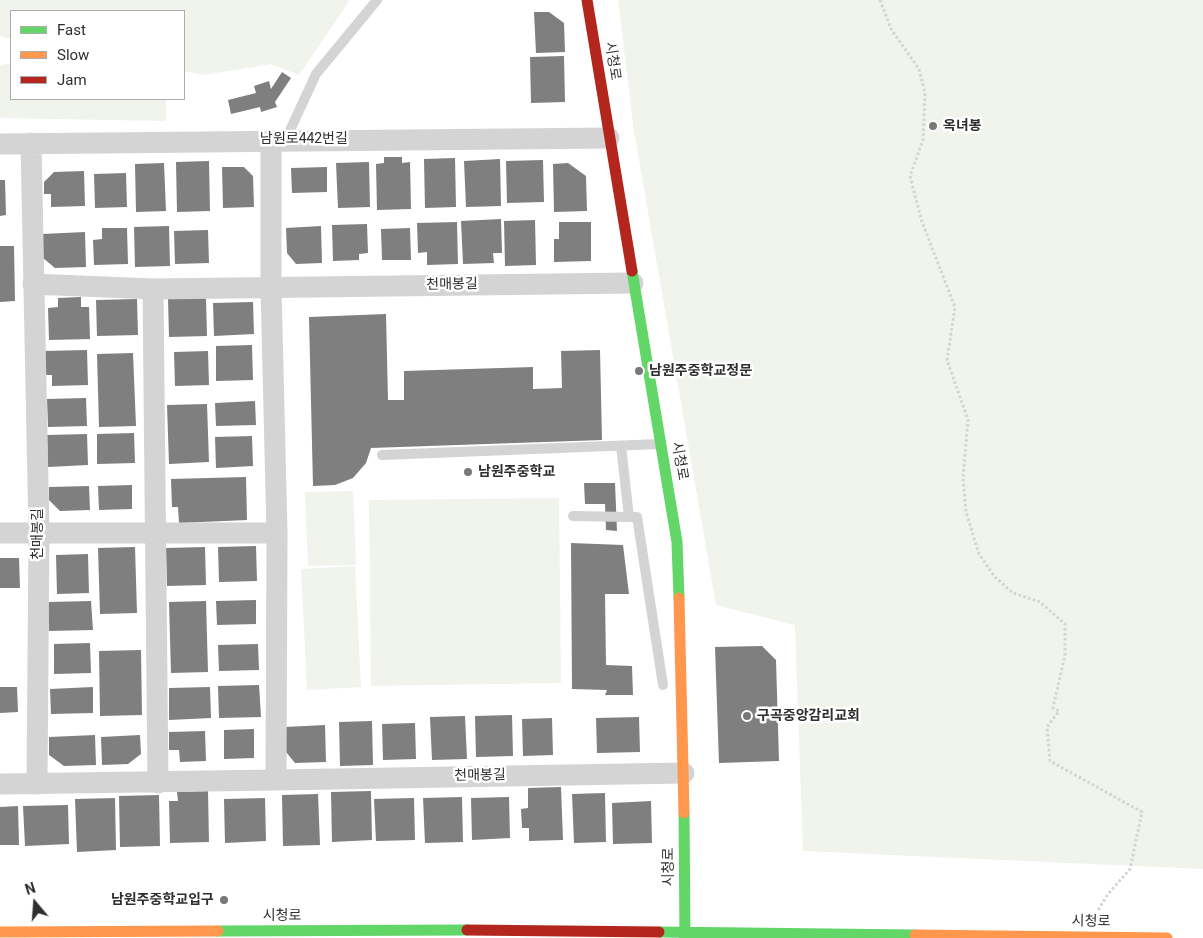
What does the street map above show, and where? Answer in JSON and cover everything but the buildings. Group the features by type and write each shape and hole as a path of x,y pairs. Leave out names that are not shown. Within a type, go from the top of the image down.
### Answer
{"street":[{"name":"시청로","path":"587,0 678,542 684,772 685,935"},
{"name":"남원로442번길","path":"0,144 609,138"},
{"path":"276,780 277,533 271,286 279,140"},
{"name":"천매봉길","path":"31,144 39,532 37,784"},
{"name":"천매봉길","path":"33,284 153,289 271,286 633,283"},
{"path":"153,289 157,532 158,783"},
{"path":"0,533 277,533"},
{"name":"천매봉길","path":"0,784 158,783 684,772"},
{"name":"시청로","path":"0,932 1167,938"}],"lane":[{"path":"279,140 316,74 377,0"},
{"path":"382,455 661,444"},
{"path":"621,446 629,517"},
{"path":"573,516 638,516 662,685"}],"path":[{"path":"880,0 891,29 919,69 925,93 923,140 910,176 922,222 955,307 947,360 968,420 963,478 966,512 980,554 995,578 1013,592 1040,602 1065,624 1065,655 1053,708 1059,711 1047,726 1050,761 1142,812 1130,868 1108,894 1083,937"}],"shaded area":[{"path":"0,0 350,0 299,75 271,64 204,75 185,71 185,10 10,10 10,39 0,36"},
{"path":"618,0 1203,0 1203,869 803,851 795,625 716,605 634,131"},
{"path":"10,63 10,100 166,100 166,121 0,118 0,65"},
{"path":"353,491 356,565 308,566 305,492"},
{"path":"559,498 561,683 371,686 369,500"},
{"path":"355,566 361,687 307,690 301,569"}],"traffic: fast":[{"path":"632,271 677,542 679,598"},
{"path":"684,813 685,938"},
{"path":"218,931 467,930"},
{"path":"659,932 915,935"}],"traffic: slow":[{"path":"679,598 684,813"},
{"path":"0,932 218,931"},
{"path":"915,935 1167,938"}],"traffic: jam":[{"path":"587,0 632,271"},
{"path":"467,930 659,932"}],"place":[{"name":"옥녀봉","path":"933,126"},
{"name":"남원주중학교정문","path":"639,371"},
{"name":"남원주중학교","path":"468,472"},
{"name":"구곡중앙감리교회","path":"747,716"},
{"name":"남원주중학교입구","path":"224,900"}]}
